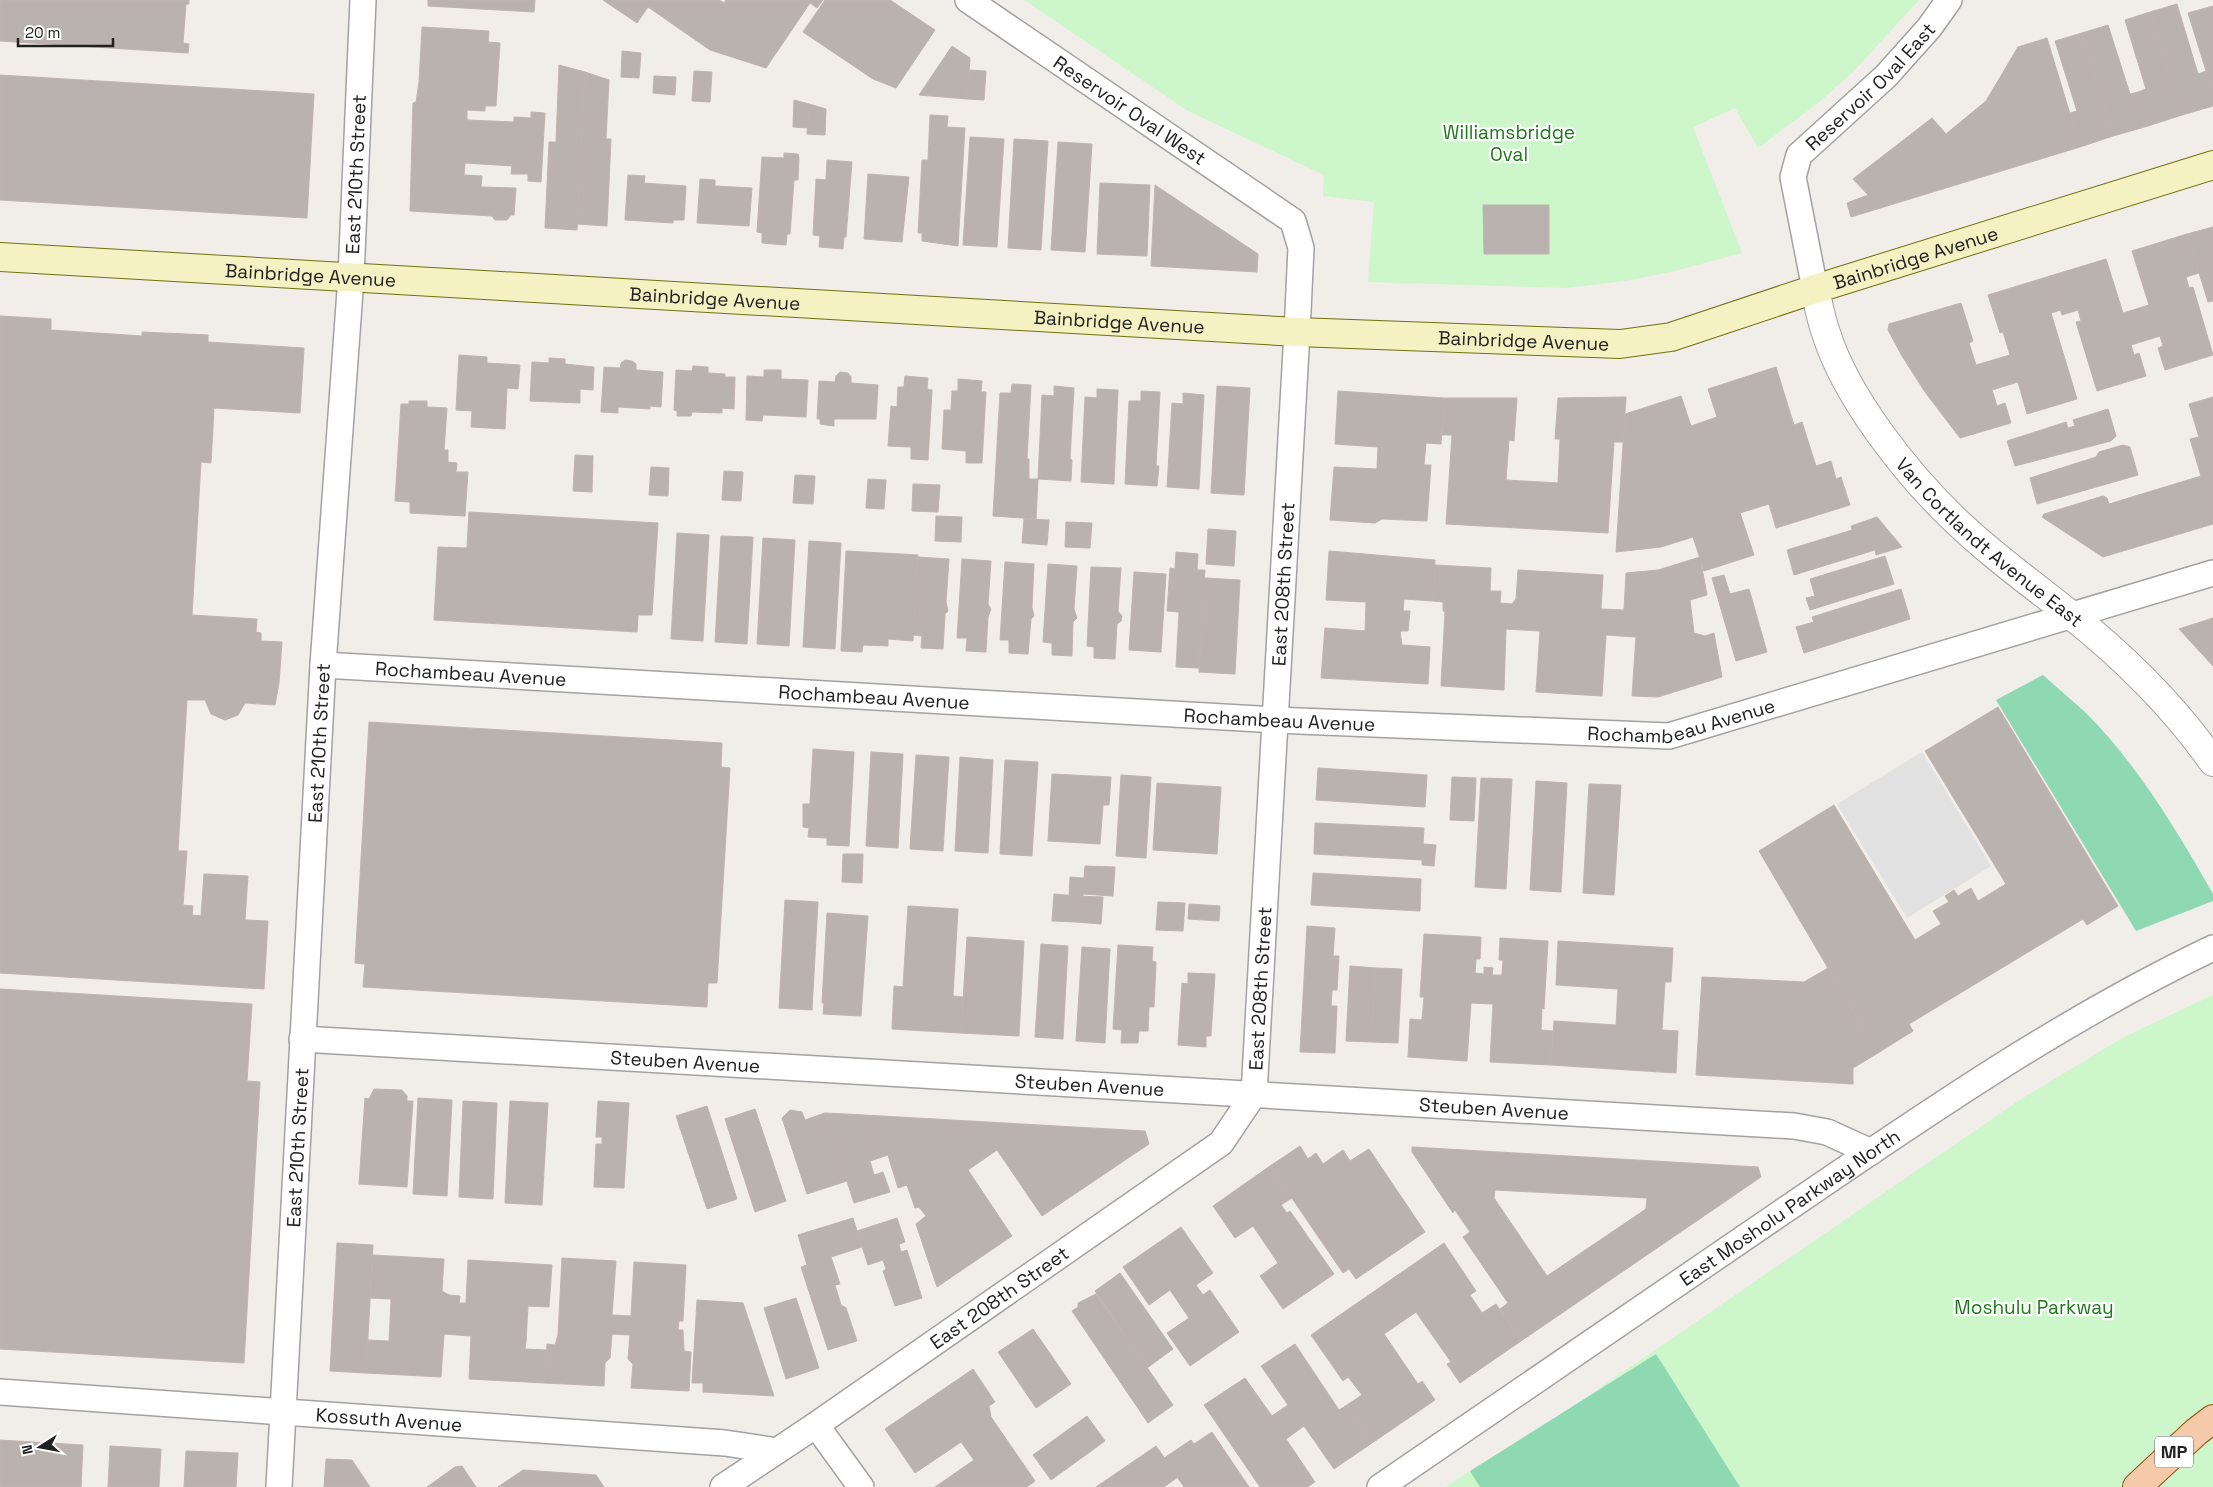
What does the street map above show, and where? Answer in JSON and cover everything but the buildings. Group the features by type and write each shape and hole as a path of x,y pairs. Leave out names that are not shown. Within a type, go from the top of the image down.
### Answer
{"main road":[{"name":"Bainbridge Avenue","path":"0,257 1298,332 1620,344 1671,337 1815,289 2213,166"},
{"name":"MP","path":"2137,1487 2196,1432 2213,1419"}],"street":[{"name":"East 210th Street","path":"279,1487 323,665 351,277 362,0"},
{"name":"Reservoir Oval West","path":"968,0 1293,220"},
{"name":"Reservoir Oval East","path":"1815,289 1793,177 1799,155 1886,76 1929,28 1949,0"},
{"name":"East 208th Street","path":"723,1487 816,1425 1221,1142 1254,1094 1302,248 1293,220"},
{"name":"Van Cortlandt Avenue East","path":"1815,289 1826,334 1837,358 1872,420 1894,450 1954,519 1990,551 2072,616 2149,684 2175,712 2213,762"},
{"name":"Rochambeau Avenue","path":"323,665 1275,720 1669,736 2213,573"},
{"name":"East Mosholu Parkway North","path":"1380,1487 1871,1152 2064,1026 2114,997 2213,948"},
{"name":"Steuben Avenue","path":"302,1039 1794,1126 1827,1132 1871,1152"},
{"name":"Kossuth Avenue","path":"0,1392 716,1443 777,1451"},
{"path":"816,1425 861,1487"}],"green space":[{"name":"Williamsbridge Oval","path":"1024,0 1919,0 1854,71 1818,103 1758,148 1735,108 1693,127 1742,253 1671,272 1625,281 1566,288 1368,282 1374,202 1323,196 1324,175 1188,111"},
{"path":"2043,675 2086,713 2105,733 2139,776 2186,847 2213,894 2213,901 2136,931 1996,700"},
{"name":"Moshulu Parkway","path":"2213,995 2213,1487 1445,1487 1470,1471 1473,1475 2021,1099 2124,1037"},
{"path":"1656,1354 1740,1487 1480,1487 1470,1471"}],"shaded area":[{"path":"1922,752 1991,866 1907,918 1837,804"}]}
